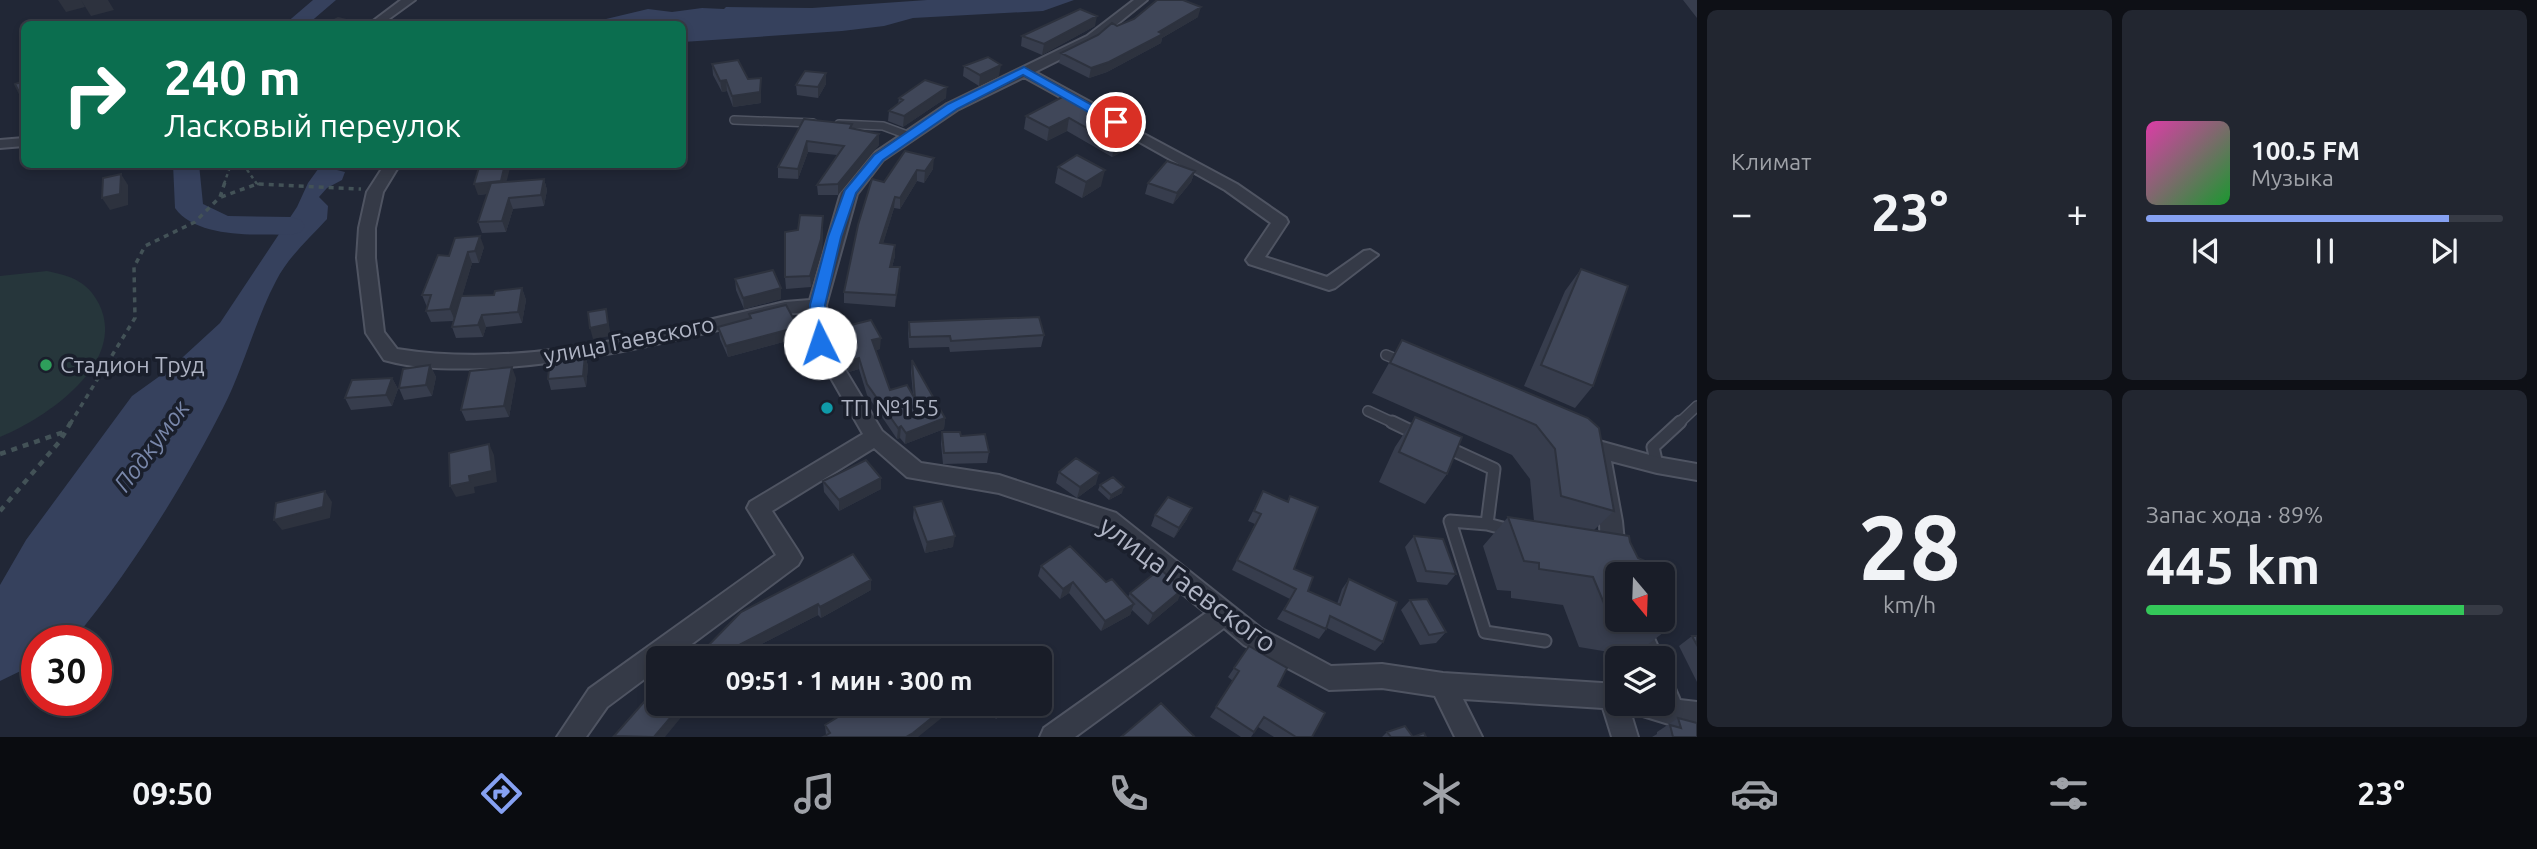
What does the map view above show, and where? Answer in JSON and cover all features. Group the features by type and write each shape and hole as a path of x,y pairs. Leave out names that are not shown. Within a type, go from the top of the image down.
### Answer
{"street":[{"path":"379,21 409,0"},
{"name":"улица Гаевского","path":"1141,0 1091,39 953,107 909,136 878,157 849,193 817,305 820,343 874,438 915,471 999,484 1108,520 1253,637 1329,678 1382,676 1443,685 1605,695"},
{"path":"1024,71 1231,187 1280,222 1255,260 1329,284 1370,255"},
{"path":"0,144 21,142"},
{"name":"улица Гаевского","path":"390,168 375,192 367,228 366,258 375,333 391,355 440,363 531,359 616,347 785,308 817,305"},
{"path":"570,737 598,698 790,558 758,508 874,438"},
{"path":"1610,562 1611,521 1592,446 1657,465 1697,471"},
{"path":"1053,737 1224,614"},
{"path":"1443,685 1469,737"},
{"path":"1620,716 1625,737"}],"lane":[{"path":"734,120 818,123"},
{"path":"831,124 883,126 909,136"},
{"path":"1385,355 1411,366"},
{"path":"1657,465 1653,447 1697,406"},
{"path":"1368,411 1494,469 1487,524"},
{"path":"1524,534 1487,524 1450,522 1485,632 1545,641"}],"path":[{"path":"220,197 230,168"},
{"path":"246,168 257,184"},
{"path":"0,511 27,482 65,431 135,318 134,268 145,246 195,222 220,197 257,184 340,188"},
{"path":"0,454 65,431"}],"shaded area":[{"name":"Стадион Труд","path":"47,271 77,281 94,296 105,326 102,347 93,367 78,386 39,416 0,437 0,276"}],"water":[{"path":"927,0 1074,0 1043,11 913,18 884,26 842,31 686,42 686,21 598,21 648,9 672,12 726,7 812,8"},
{"name":"Подкумок","path":"319,168 339,168 337,170 345,172 342,180 327,188 319,197 328,206 327,219 281,272 230,392 207,438 135,558 85,625 21,625 21,671 0,681 0,585 26,540 132,396 171,368 220,323 297,207 308,183"}],"building":[{"path":"1157,0 1183,0 1201,7 1159,32 1163,34 1109,62 1091,68 1061,53 1098,35 1112,23 1117,26 1134,19"},
{"path":"1080,9 1097,16 1044,44 1022,36"},
{"path":"988,57 1001,65 980,75 964,66"},
{"path":"738,60 748,79 761,78 760,92 732,96 726,80 720,81 712,64"},
{"path":"805,71 826,73 818,87 796,85"},
{"path":"925,80 947,87 904,116 889,111 903,100 899,98"},
{"path":"21,82 21,96 15,84"},
{"path":"1068,94 1137,133 1115,144 1069,118 1049,128 1026,116"},
{"path":"804,119 852,124 850,128 879,134 838,184 817,185 844,146 807,141 798,169 778,167"},
{"path":"905,151 934,158 925,171 917,170 900,198 895,197 880,243 895,245 890,267 900,267 896,295 844,292 858,225 872,179 884,182"},
{"path":"1077,155 1105,170 1086,182 1058,167"},
{"path":"1167,161 1195,171 1177,193 1148,183"},
{"path":"479,168 504,168 501,181 474,184"},
{"path":"121,174 120,194 102,198 103,178"},
{"path":"544,179 541,195 509,198 502,221 478,222 491,183"},
{"path":"800,215 823,216 821,239 810,276 785,277 785,232 798,230"},
{"path":"480,236 475,251 468,252 450,309 426,311 431,295 422,295 438,255 449,256 455,238"},
{"path":"1581,269 1628,286 1593,386 1541,365"},
{"path":"773,270 781,288 743,298 735,279"},
{"path":"522,288 518,312 482,315 478,325 452,327 461,296 494,295 495,291"},
{"path":"786,305 798,327 726,346 718,327 751,318 749,314"},
{"path":"606,309 608,324 590,328 588,312"},
{"path":"1039,317 1044,335 951,341 950,336 910,337 909,322"},
{"path":"871,320 881,338 872,340 890,390 907,385 915,399 912,360 945,418 906,433 901,426 898,428 867,384 859,358 850,361 835,329"},
{"path":"1402,340 1588,418 1599,428 1614,511 1561,496 1555,449 1536,425 1390,363"},
{"path":"818,350 828,367 818,370 809,353"},
{"path":"585,355 583,376 548,379 550,358"},
{"path":"430,365 426,385 399,388 403,369"},
{"path":"512,367 504,406 461,410 470,371"},
{"path":"392,378 386,395 345,398 352,380"},
{"path":"1415,417 1462,437 1447,474 1399,452"},
{"path":"942,432 960,432 961,436 985,434 989,452 944,453"},
{"path":"489,444 492,471 469,476 470,482 450,486 449,453"},
{"path":"1076,458 1099,473 1080,487 1059,472"},
{"path":"866,460 881,478 839,500 823,481"},
{"path":"1113,477 1124,487 1111,495 1100,485"},
{"path":"325,491 323,507 274,520 276,503"},
{"path":"1263,491 1288,502 1290,496 1318,507 1294,569 1313,577 1308,591 1340,605 1349,579 1397,602 1383,642 1330,616 1326,629 1284,610 1296,589 1237,560 1261,514 1254,511"},
{"path":"1168,497 1192,508 1179,528 1155,515"},
{"path":"942,501 955,536 927,542 914,507"},
{"path":"1508,517 1629,536 1638,558 1645,562 1605,562 1605,606 1593,577 1539,569 1539,563 1524,561"},
{"path":"1414,536 1443,539 1456,574 1426,571"},
{"path":"1070,546 1106,582 1112,579 1134,604 1105,621 1073,582 1063,589 1041,566"},
{"path":"853,554 871,580 741,644 743,646 708,646 741,612"},
{"path":"1160,569 1183,589 1153,614 1130,593"},
{"path":"1427,599 1446,632 1429,635 1410,600"},
{"path":"1249,646 1287,668 1278,686 1325,713 1312,737 1296,737 1264,717 1254,732 1216,707 1239,671 1234,668"},
{"path":"646,700 646,716 672,716 654,737 614,736"},
{"path":"1161,703 1194,736 1121,737"},
{"path":"840,716 934,716 906,737 823,737 830,733 825,725"},
{"path":"1678,718 1697,723 1697,737 1673,737 1670,725 1681,728"},
{"path":"1405,726 1413,737 1391,737 1387,732"}],"waterway":[{"path":"299,21 326,0"},
{"path":"186,168 189,208 223,225 291,226"}],"place":[{"name":"Стадион Труд","path":"46,365"},
{"name":"ТП №155","path":"827,408"}],"route":[{"path":"820,343 817,305 835,237 849,193 878,157 953,107 1024,71 1116,122"}]}
